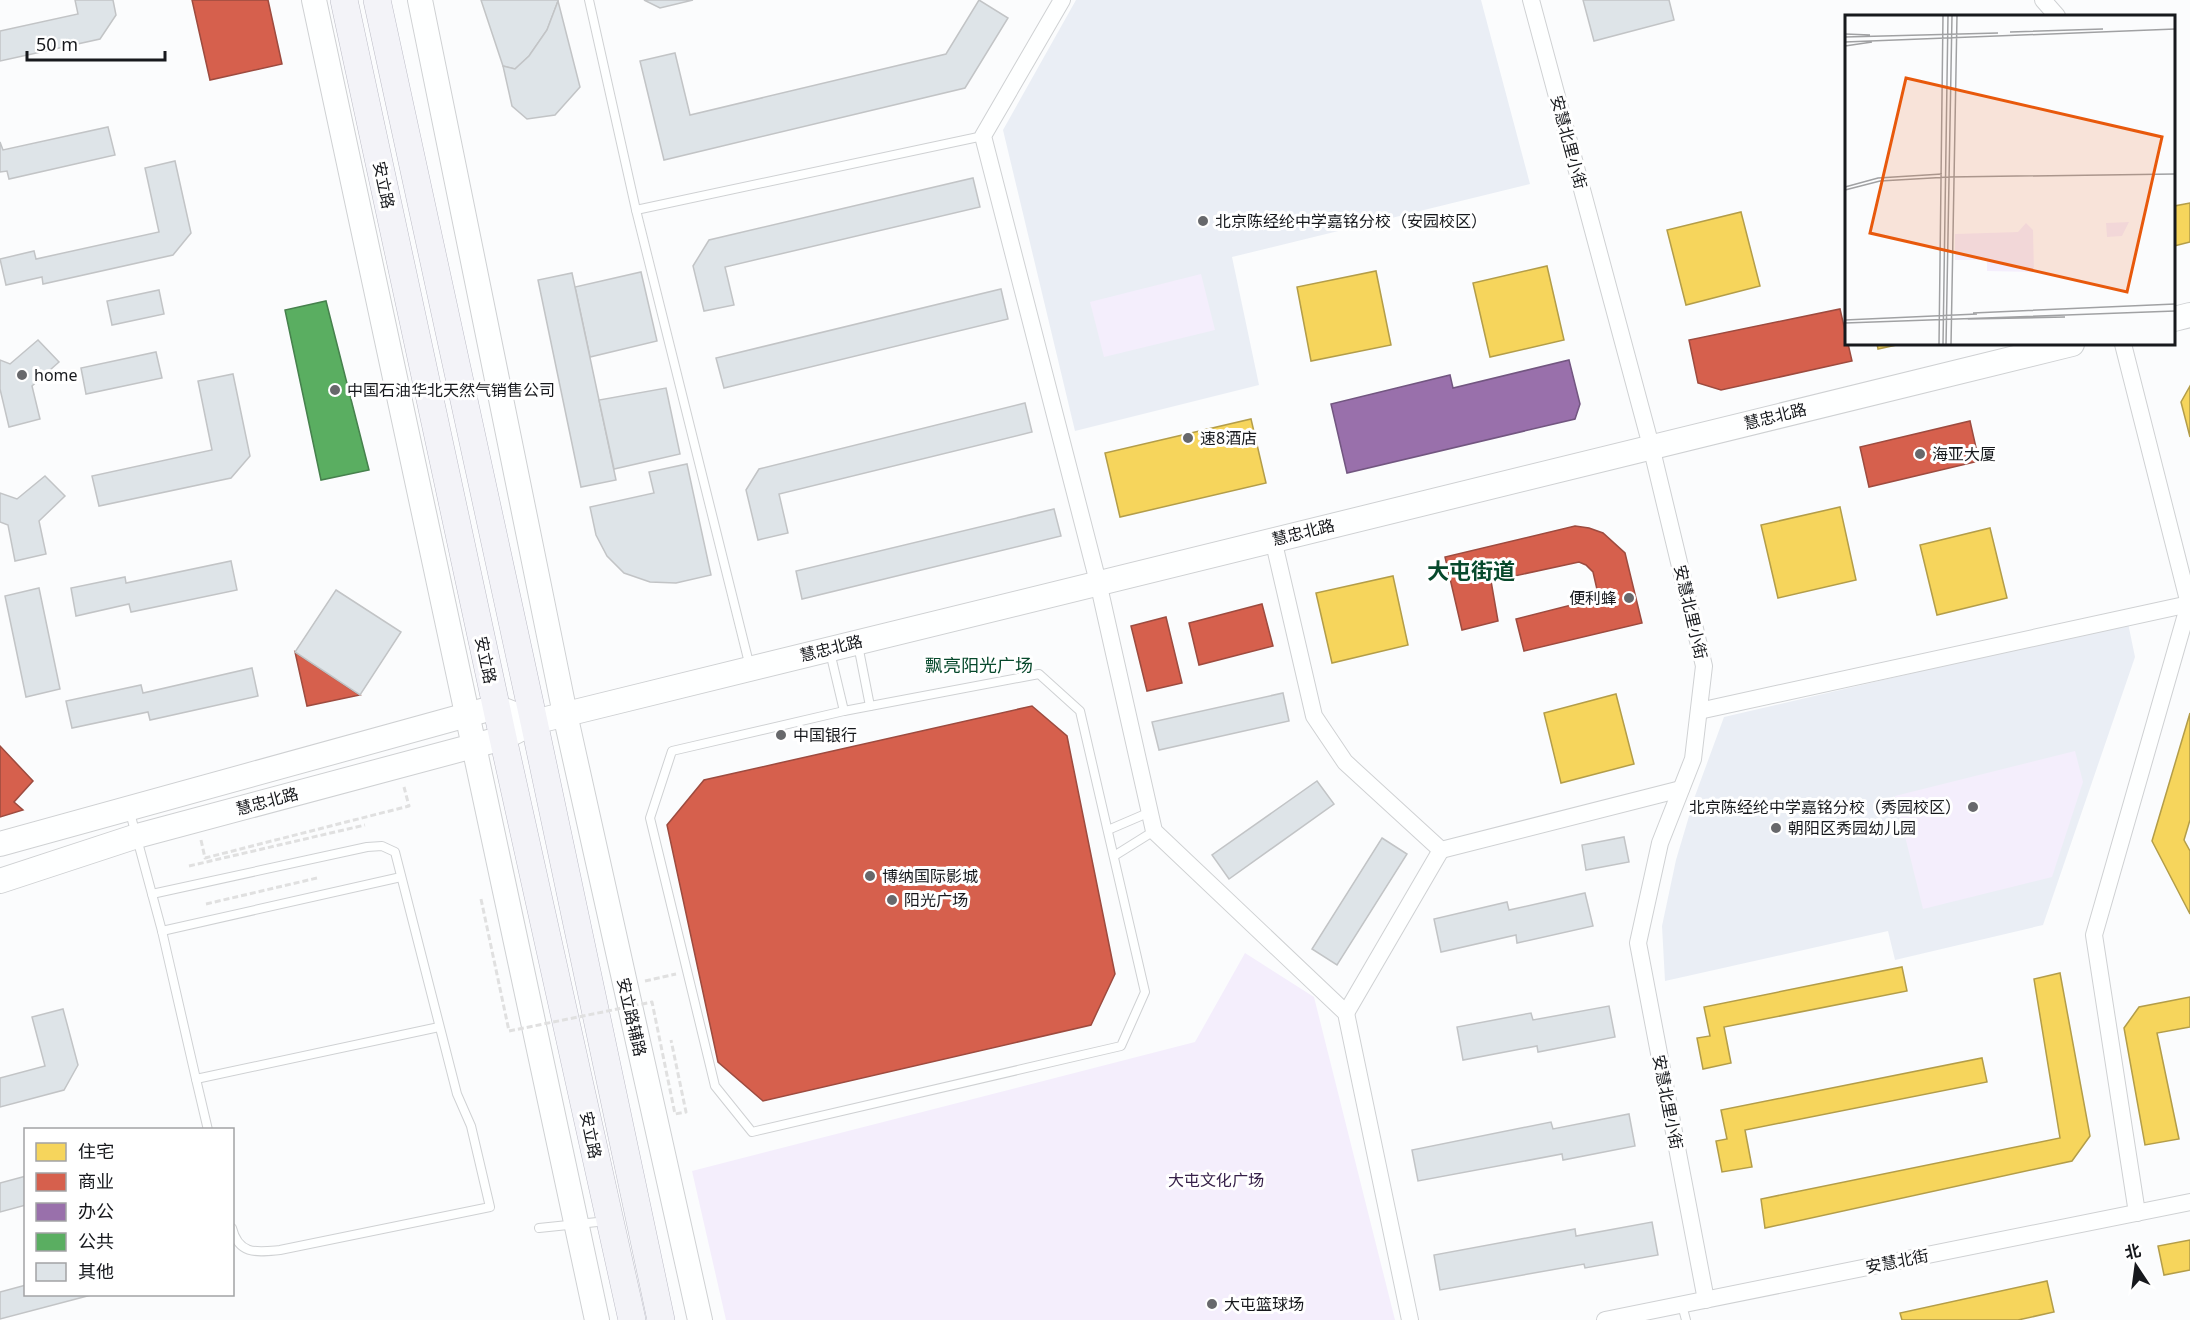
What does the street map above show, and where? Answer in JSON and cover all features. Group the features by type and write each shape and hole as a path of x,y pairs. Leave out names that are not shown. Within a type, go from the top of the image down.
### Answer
{"main road":[{"name":"安立路","path":"344,0 496,707 632,1320"},
{"name":"安立路","path":"377,0 661,1320"}],"street":[{"name":"安立路","path":"314,0 475,746"},
{"path":"420,0 565,714"},
{"path":"1062,0 983,136 1098,582 1154,831 1346,1013 1410,1320"},
{"name":"安慧北里小街","path":"1531,0 1651,446 1704,666 1693,759 1660,843 1638,943 1706,1300"},
{"path":"2043,0 2056,15"},
{"path":"2175,319 2190,315"},
{"name":"慧忠北路","path":"0,880 137,836 503,738 534,722 2068,345"},
{"path":"2123,345 2189,604 2094,935 2137,1213"},
{"path":"1273,539 1314,716 1344,762 1441,850"},
{"path":"1699,711 2189,604"},
{"name":"慧忠北路","path":"0,844 496,707"},
{"path":"496,707 534,722"},
{"name":"安立路辅路","path":"565,714 700,1320"},
{"path":"475,746 597,1320"},
{"path":"1346,1013 1441,850 1681,789"},
{"name":"安慧北街","path":"1605,1320 1684,1312 1706,1300 2190,1202"}],"lane":[{"path":"589,0 636,210 750,668"},
{"path":"636,210 983,136"},
{"path":"857,642 870,706"},
{"path":"829,649 844,711"},
{"path":"1039,674 1080,711 1145,992 1121,1046 752,1132 715,1086 650,818 672,751 870,706 1039,674"},
{"path":"129,808 162,931 208,1128"},
{"path":"1108,830 1150,812"},
{"path":"1114,856 1154,831"},
{"path":"152,894 367,847 382,846 395,852 439,1027 457,1094 471,1126 490,1207 280,1250 254,1253 243,1246 234,1231"},
{"path":"162,931 401,877"},
{"path":"196,1079 439,1027"},
{"path":"539,1228 609,1221"}],"path":[{"path":"201,839 206,858 409,806 402,782"},
{"path":"189,866 365,825"},
{"path":"206,904 316,878"},
{"path":"481,899 509,1031 652,1002 675,1114 686,1112 671,1040"},
{"path":"625,985 687,971"}],"shaded area":[{"name":"北京陈经纶中学嘉铭分校（安园校区）","path":"1076,0 1481,0 1530,184 1232,257 1259,385 1075,431 1003,130"},
{"path":"2128,623 2135,657 2043,925 1895,960 1888,931 1665,981 1662,926 1676,860 1695,796 1724,717"}],"green space":[{"path":"1201,274 1215,330 1104,357 1090,302"},
{"path":"2075,751 2083,782 2052,877 1923,909 1895,796"},
{"name":"大屯文化广场","path":"1245,953 1314,997 1395,1320 726,1320 692,1171 1195,1042"}],"building: 住宅":[{"path":"2190,203 2190,242 2175,246 2175,206"},
{"path":"1741,212 1760,286 1686,305 1667,230"},
{"path":"1547,266 1564,340 1490,357 1473,283"},
{"path":"1376,271 1391,345 1311,361 1297,287"},
{"path":"1877,345 1896,345 1878,349"},
{"path":"2190,386 2190,437 2181,402"},
{"path":"1251,419 1266,483 1120,517 1105,453"},
{"path":"1840,507 1856,580 1778,598 1761,525"},
{"path":"1990,528 2007,598 1937,615 1920,545"},
{"path":"1393,576 1408,645 1332,663 1316,593"},
{"path":"1616,694 1634,764 1561,783 1544,713"},
{"path":"2190,713 2190,820 2184,840 2190,851 2190,914 2152,841"},
{"path":"1902,967 1907,991 1724,1027 1731,1063 1703,1069 1697,1038 1710,1036 1704,1007"},
{"path":"2060,973 2090,1136 2072,1161 1765,1228 1761,1199 2060,1138 2034,979"},
{"path":"2190,997 2190,1027 2157,1033 2179,1139 2145,1145 2124,1028 2139,1007"},
{"path":"1982,1058 1987,1082 1745,1130 1752,1167 1722,1172 1716,1141 1727,1139 1721,1110"},
{"path":"2190,1240 2190,1270 2164,1275 2158,1246"},
{"path":"2047,1281 2054,1312 2018,1320 1902,1320 1900,1313"}],"building: 商业":[{"path":"192,0 268,0 282,64 210,80"},
{"path":"1840,309 1845,331 1845,345 1848,345 1852,361 1721,390 1698,383 1689,340"},
{"name":"海亚大厦","path":"1970,421 1979,461 1869,487 1860,447"},
{"path":"1575,526 1603,533 1625,553 1642,623 1524,651 1516,619 1599,598 1593,572 1579,562 1491,581 1498,621 1462,630 1445,557"},
{"path":"1262,604 1273,646 1199,665 1189,623"},
{"path":"1166,617 1182,683 1147,691 1131,626"},
{"path":"295,652 360,695 307,706"},
{"name":"阳光广场","path":"1032,706 1067,736 1115,974 1091,1025 763,1101 718,1062 667,825 704,780"},
{"path":"0,746 33,781 14,802 23,810 0,817"}],"building: 办公":[{"path":"1569,360 1580,404 1575,419 1347,473 1331,404 1450,375 1453,388"}],"building: 公共":[{"name":"中国石油华北天然气销售公司","path":"326,301 369,470 321,480 285,310"}],"building: 其他":[{"path":"75,0 113,0 116,15 100,39 0,61 0,31 78,14"},
{"path":"481,0 558,1 547,30 529,56 515,69 503,66"},
{"path":"644,0 693,0 660,8"},
{"path":"979,0 1008,18 965,88 664,160 640,61 675,53 690,115 946,54"},
{"path":"1583,0 1669,0 1674,20 1594,41"},
{"path":"558,1 580,87 555,115 527,119 512,106 503,66 515,69 529,56 547,30"},
{"path":"108,127 115,155 9,179 7,171 0,172 0,142 3,150"},
{"path":"175,161 191,233 173,255 43,284 42,277 6,285 0,259 34,251 36,259 159,232 145,168"},
{"path":"973,178 980,207 725,267 734,305 704,311 693,266 709,240"},
{"path":"641,272 657,341 590,357 575,287"},
{"path":"572,273 616,480 581,487 538,280"},
{"path":"1001,289 1008,319 724,388 716,358"},
{"path":"159,290 164,314 112,325 107,301"},
{"name":"home","path":"38,340 59,362 32,386 40,419 9,427 0,389 0,360 10,364"},
{"path":"156,352 162,378 86,394 81,368"},
{"path":"233,374 250,456 231,478 99,506 92,476 212,450 198,381"},
{"path":"666,388 680,454 614,469 599,400"},
{"path":"1025,403 1032,432 779,494 788,533 758,540 746,490 759,469"},
{"path":"687,464 711,575 676,583 650,582 624,573 607,556 596,535 590,507 654,493 649,472"},
{"path":"45,476 65,496 39,521 46,554 15,561 8,525 0,522 0,493 17,499"},
{"path":"1054,509 1061,536 802,599 796,571"},
{"path":"231,561 237,590 131,612 129,604 76,616 71,588 125,577 126,583"},
{"path":"39,588 60,689 26,697 5,596"},
{"path":"336,590 401,632 360,695 295,652"},
{"path":"252,668 258,696 150,720 148,712 72,728 66,701 141,685 143,693"},
{"path":"1283,693 1289,721 1159,750 1152,722"},
{"path":"1317,781 1334,804 1229,879 1212,855"},
{"path":"1624,837 1629,862 1586,870 1582,845"},
{"path":"1382,838 1407,854 1337,965 1312,949"},
{"path":"1585,893 1593,926 1517,943 1516,935 1441,952 1434,919 1507,902 1509,910"},
{"path":"1609,1006 1615,1037 1538,1052 1537,1046 1463,1060 1457,1027 1531,1013 1533,1020"},
{"path":"63,1009 78,1065 64,1090 0,1107 0,1078 45,1066 32,1017"},
{"path":"1629,1114 1635,1146 1563,1160 1562,1154 1418,1181 1412,1150 1551,1122 1553,1129"},
{"path":"24,1177 24,1206 0,1212 0,1183"},
{"path":"1652,1222 1658,1255 1585,1268 1584,1264 1440,1290 1434,1255 1575,1229 1576,1236"},
{"path":"24,1286 24,1296 87,1296 0,1319 0,1292"}],"place":[{"name":"北京陈经纶中学嘉铭分校（安园校区）","path":"1203,221"},
{"name":"home","path":"22,375"},
{"name":"中国石油华北天然气销售公司","path":"335,390"},
{"name":"速8酒店","path":"1188,438"},
{"name":"海亚大厦","path":"1920,454"},
{"name":"便利蜂","path":"1629,598"},
{"name":"中国银行","path":"781,735"},
{"name":"北京陈经纶中学嘉铭分校（秀园校区）","path":"1973,807"},
{"name":"朝阳区秀园幼儿园","path":"1776,828"},
{"name":"博纳国际影城","path":"870,876"},
{"name":"阳光广场","path":"892,900"},
{"name":"大屯篮球场","path":"1212,1304"}],"district":[{"name":"大屯街道","path":"1471,570"},
{"name":"飘亮阳光广场","path":"979,665"}]}
